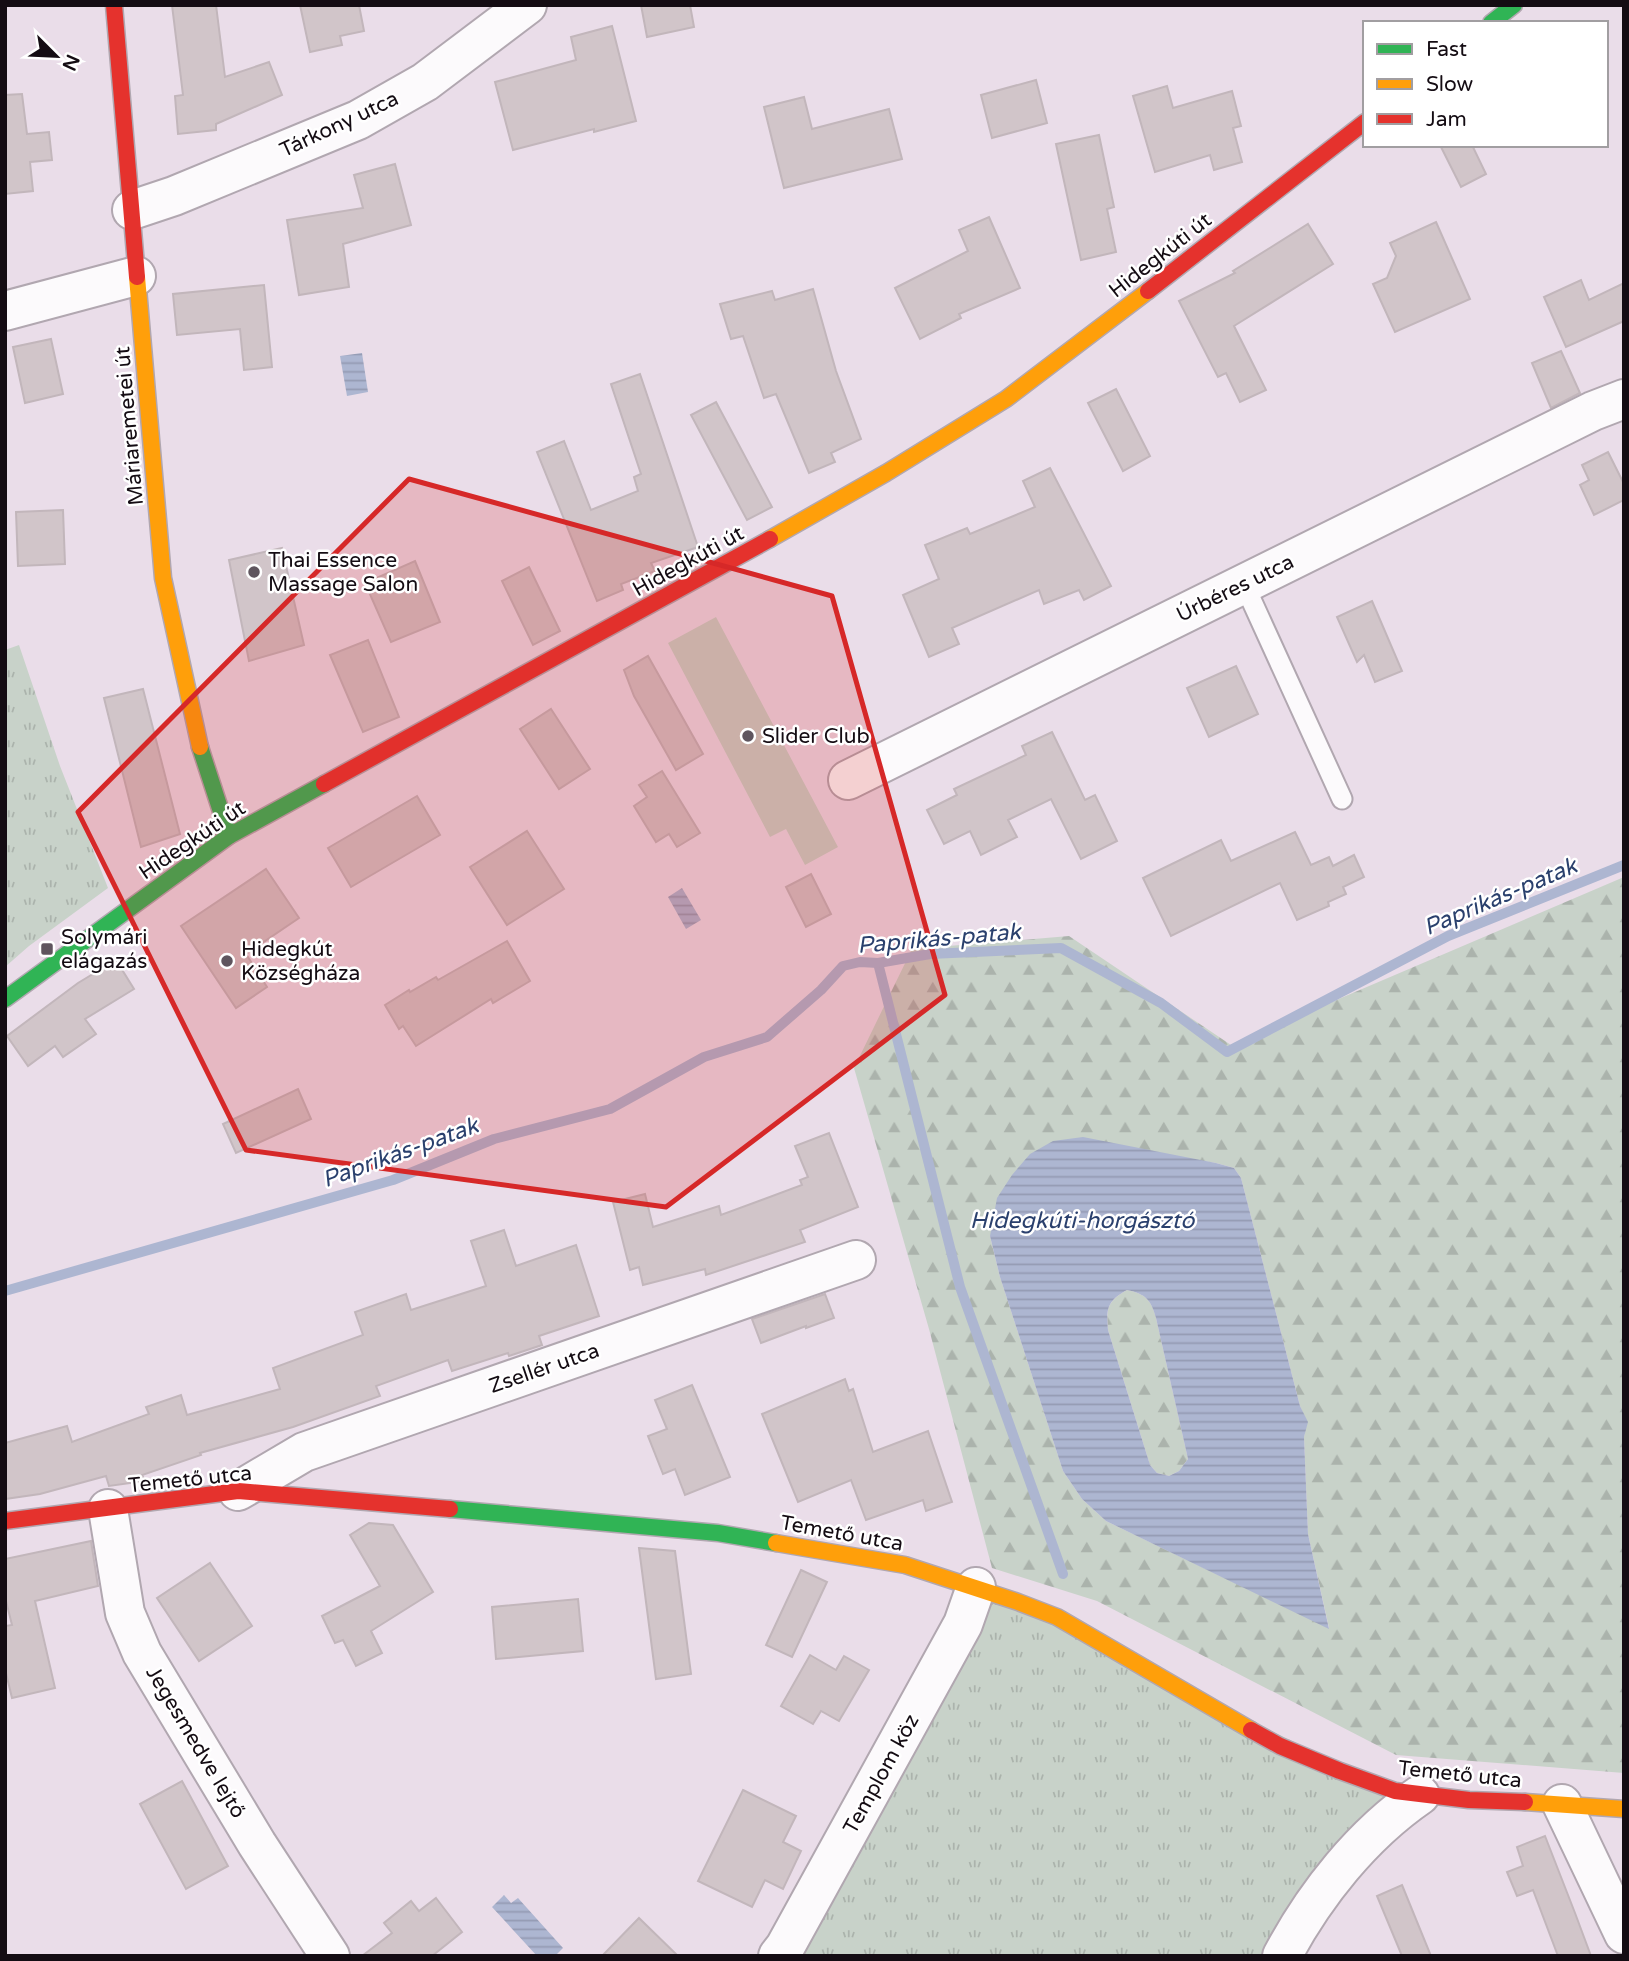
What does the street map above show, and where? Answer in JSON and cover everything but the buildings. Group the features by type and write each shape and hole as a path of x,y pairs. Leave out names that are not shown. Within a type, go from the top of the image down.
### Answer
{"street":[{"name":"Máriaremetei út","path":"114,5 163,578 196,734 229,836"},
{"name":"Tárkony utca","path":"132,210 174,196 358,120 425,82 527,5"},
{"path":"1494,21 1514,5"},
{"name":"Hidegkúti út","path":"5,999 229,836 727,564 886,473 1006,400 1363,124"},
{"path":"5,311 136,276"},
{"name":"Úrbéres utca","path":"848,780 1593,411 1624,399"},
{"name":"Zsellér utca","path":"238,1491 304,1452 856,1260"},
{"name":"Temető utca","path":"5,1521 238,1491 718,1533 905,1565 976,1587 1057,1617 1280,1746 1340,1772 1384,1787 1420,1795 1469,1800 1624,1810"},
{"name":"Jegesmedve lejtő","path":"108,1509 125,1613 142,1653 257,1844 330,1956"},
{"name":"Templom köz","path":"778,1956 963,1624 976,1587"},
{"path":"1282,1956 1294,1932 1332,1878 1394,1813 1420,1795"},
{"path":"1562,1804 1624,1934"}],"lane":[{"path":"1244,584 1342,799"}],"highlighted area":[{"path":"409,479 832,596 945,995 666,1207 246,1150 78,812"}],"green space":[{"name":"Slider Club","path":"716,617 838,847 805,865 786,829 770,837 668,643"},
{"path":"19,645 60,766 108,888 5,967 5,650"},
{"path":"1624,877 1624,1773 1396,1755 1097,1601 992,1568 929,1329 854,1068 912,949 1069,936 1231,1045","holes":["1178,1157 1234,1168 1241,1178 1300,1406 1307,1422 1304,1437 1308,1534 1329,1628 1106,1521 1082,1499 1063,1471 1000,1277 990,1236"]},
{"path":"1127,1290 1143,1296 1150,1302 1154,1312 1188,1459 1179,1471 1169,1476 1157,1473 1150,1465 1108,1330 1109,1306"},
{"path":"976,1587 1395,1791 1282,1956 778,1956"}],"water":[{"path":"362,353 368,392 347,396 340,356"},
{"path":"682,888 701,920 686,929 668,897"},
{"name":"Hidegkúti-horgásztó","path":"1083,1137 1216,1163 1234,1168 1241,1178 1300,1406 1308,1422 1304,1437 1308,1534 1329,1629 1106,1521 1082,1499 1063,1471 1000,1277 990,1236 997,1198 1012,1175 1030,1154 1053,1141","holes":["1127,1290 1147,1299 1154,1312 1188,1459 1179,1471 1169,1476 1157,1473 1150,1465 1108,1330 1109,1306"]},
{"path":"504,1895 511,1903 518,1898 563,1948 555,1956 537,1956 492,1907"}],"waterway":[{"name":"Paprikás-patak","path":"5,1291 393,1180 494,1139 610,1109 704,1057 767,1037 821,990 843,966 930,954 1061,948 1161,1003 1227,1052 1448,936 1624,865"},
{"path":"878,963 960,1287 1063,1574"}],"traffic: fast":[{"path":"1494,21 1514,5"},
{"path":"200,747 229,836"},
{"path":"5,999 229,836 324,784"},
{"path":"450,1509 718,1533 776,1543"}],"traffic: slow":[{"path":"137,277 163,578 200,747"},
{"path":"770,539 886,473 1006,399 1148,291"},
{"path":"776,1543 905,1565 1057,1617 1251,1730"},
{"path":"1525,1802 1624,1809"}],"traffic: jam":[{"path":"114,5 137,277"},
{"path":"1148,291 1363,124"},
{"path":"324,784 770,539"},
{"path":"5,1521 238,1491 450,1509"},
{"path":"1251,1730 1280,1746 1395,1791 1469,1800 1525,1802"}],"place":[{"name":"Thai Essence Massage Salon","path":"254,572"},
{"name":"Slider Club","path":"748,736"},
{"name":"Solymári elágazás","path":"47,949"},
{"name":"Hidegkút Községháza","path":"227,961"}]}
